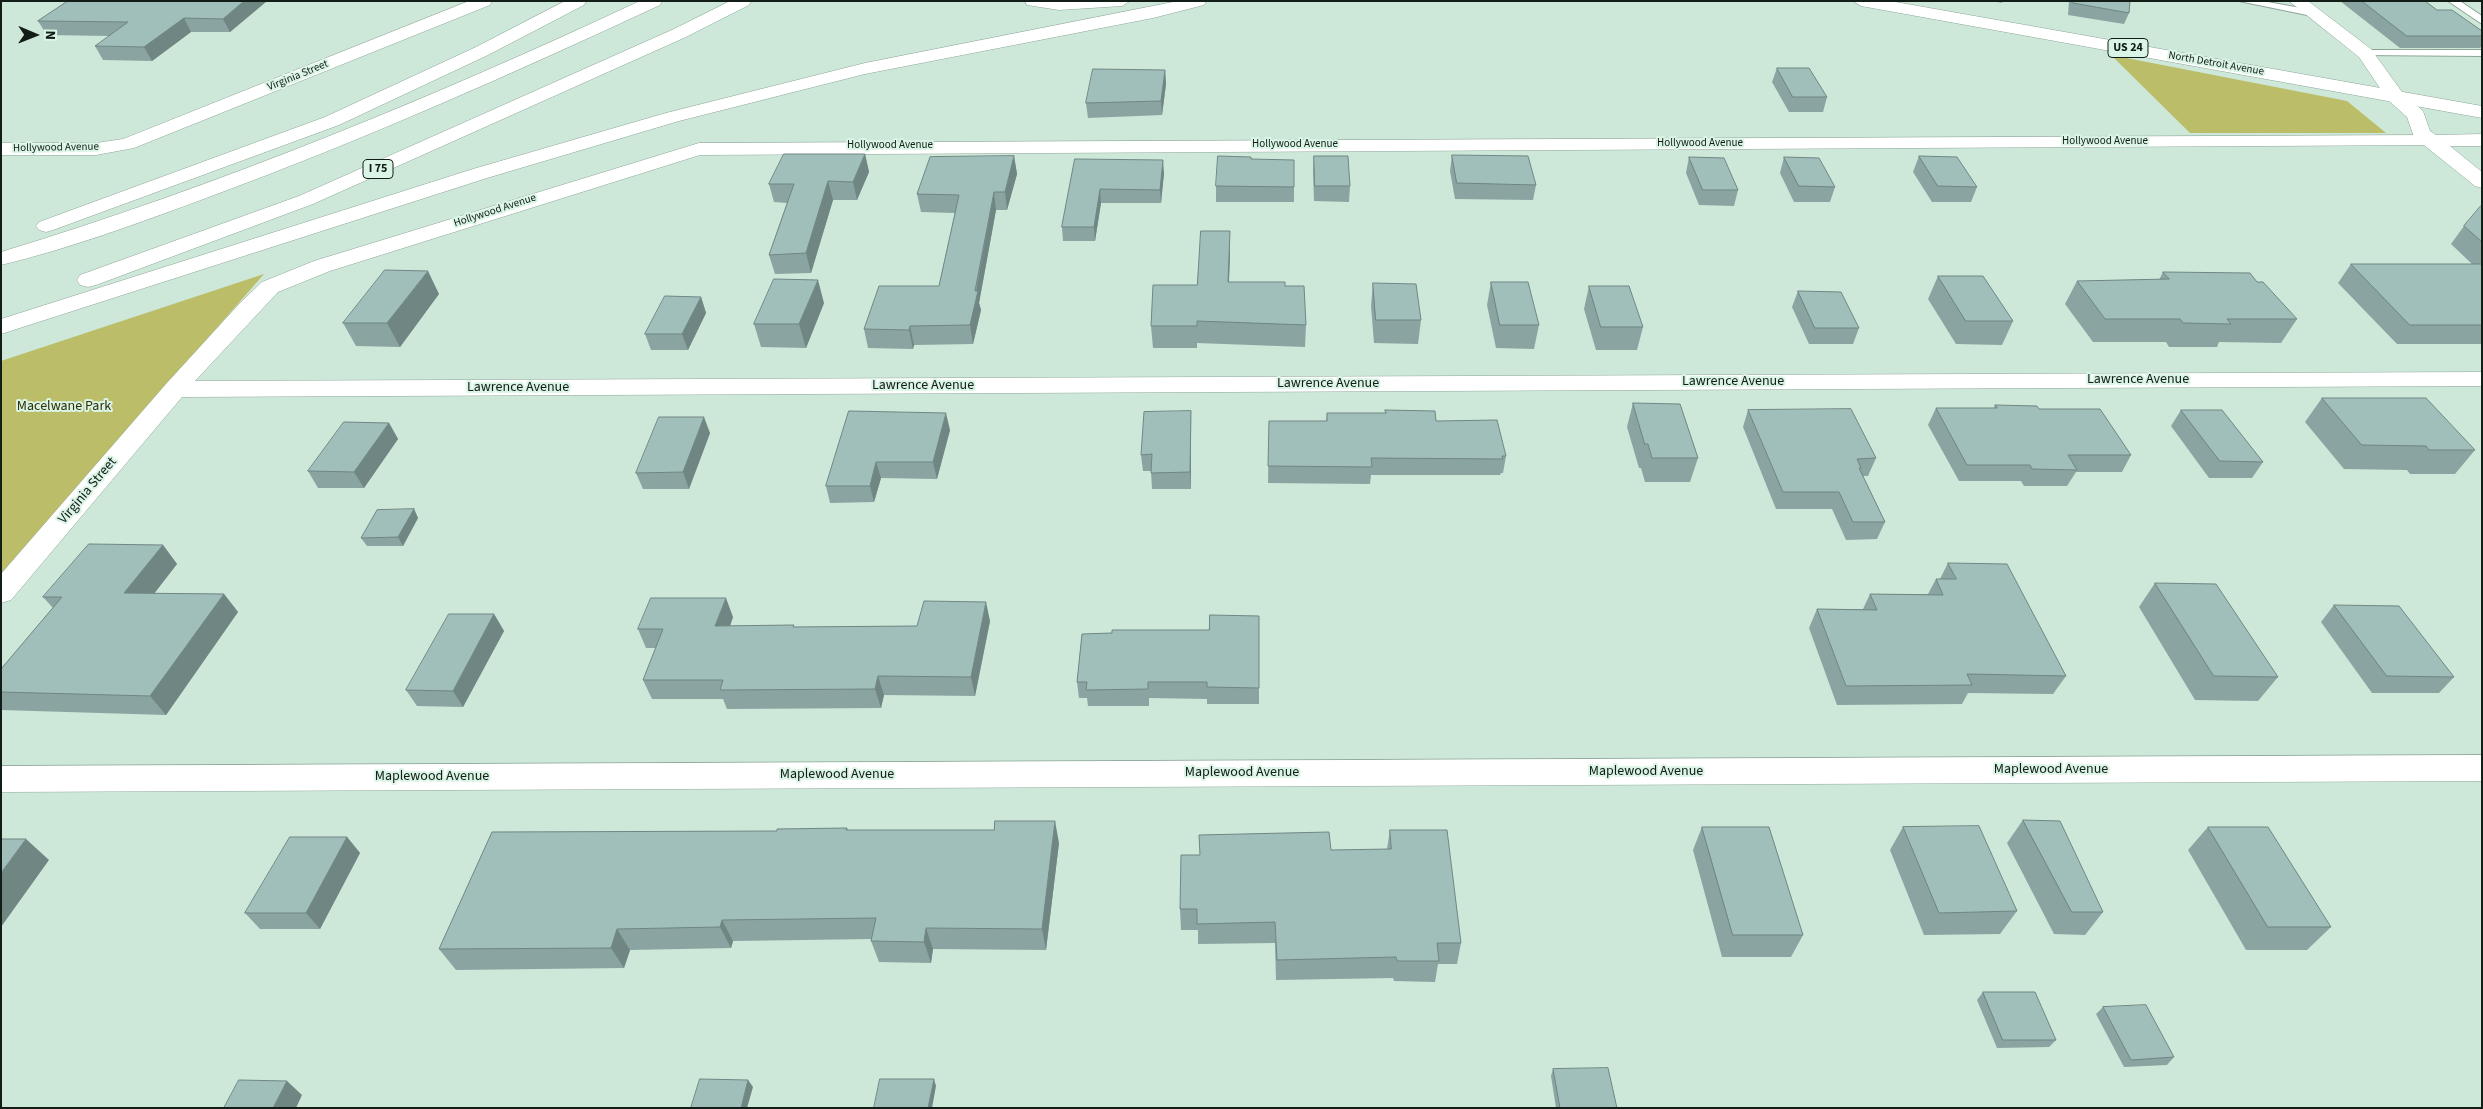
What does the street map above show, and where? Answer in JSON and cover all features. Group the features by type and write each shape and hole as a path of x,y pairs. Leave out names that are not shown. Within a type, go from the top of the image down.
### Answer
{"main road":[{"name":"Virginia Street","path":"111,148 152,134 484,1"},
{"path":"1,243 332,121 482,51 578,1"},
{"path":"1,258 117,222 336,140 548,51 654,1"},
{"name":"I 75","path":"1,309 188,245 306,200 671,37 743,1"},
{"path":"1033,1 1059,4 1122,1"},
{"path":"1,327 436,187 678,116 849,72 1153,13 1198,1"},
{"name":"North Detroit Avenue","path":"1861,1 2482,112"},
{"path":"2298,1 2365,54 2396,96 2416,115 2421,132 2481,181"},
{"name":"Hollywood Avenue","path":"175,389 249,307 270,287 322,266 698,148 2482,140"},
{"name":"Hollywood Avenue","path":"1,149 111,148"},
{"name":"Lawrence Avenue","path":"175,389 2482,379"},
{"name":"Virginia Street","path":"1,594 175,389"},
{"name":"Maplewood Avenue","path":"1,779 2482,768"}],"lane":[{"path":"2244,1 2312,13"},
{"path":"2453,1 2482,21"},
{"path":"2365,54 2482,53"}],"green space":[{"path":"2111,55 2347,101 2386,133 2190,133"},
{"name":"Macelwane Park","path":"264,274 1,575 1,361"}],"building":[{"path":"68,1 244,1 223,19 184,18 144,47 95,46 128,22 38,21"},
{"path":"2073,1 2130,1 2129,13 2073,3"},
{"path":"2362,1 2425,1 2437,10 2452,10 2482,31 2482,36 2407,36"},
{"path":"1777,68 1809,68 1827,97 1793,97"},
{"path":"1093,69 1165,70 1161,101 1086,103"},
{"path":"784,154 865,154 853,182 828,181 806,253 769,255 794,184 769,184"},
{"path":"1452,155 1528,156 1536,185 1457,183"},
{"path":"1014,156 1005,192 994,192 975,291 978,291 970,325 910,326 909,330 864,329 879,286 939,286 959,195 917,194 930,157"},
{"path":"1218,156 1294,160 1294,187 1216,186"},
{"path":"1314,156 1348,156 1350,186 1315,186"},
{"path":"1919,156 1957,157 1977,187 1938,186"},
{"path":"1689,157 1724,158 1738,190 1703,190"},
{"path":"1784,157 1819,158 1835,187 1799,186"},
{"path":"1075,159 1163,160 1160,190 1100,189 1094,227 1062,227"},
{"path":"2482,207 2482,242 2464,226"},
{"path":"1201,231 1230,231 1228,282 1285,282 1285,286 1304,286 1306,325 1197,321 1197,326 1151,326 1153,285 1197,285"},
{"path":"2351,264 2482,264 2482,325 2410,325"},
{"path":"385,270 428,271 387,323 343,323"},
{"path":"2163,272 2250,273 2257,282 2263,282 2297,319 2227,319 2231,324 2183,323 2180,319 2105,319 2077,281 2169,279"},
{"path":"1938,276 1983,276 2013,321 1966,321"},
{"path":"774,279 818,280 799,324 754,324"},
{"path":"1491,282 1528,282 1539,325 1500,325"},
{"path":"1373,283 1416,284 1421,320 1376,320"},
{"path":"1589,286 1629,286 1643,327 1601,327"},
{"path":"1798,291 1841,292 1859,328 1815,328"},
{"path":"665,296 701,297 682,334 645,334"},
{"path":"2322,398 2426,398 2475,450 2429,450 2426,446 2362,445"},
{"path":"1633,403 1680,404 1698,458 1652,458 1648,444 1645,444"},
{"path":"1995,405 2037,406 2039,409 2100,409 2131,455 2068,455 2077,470 2032,469 2030,465 1967,465 1936,408 1997,408"},
{"path":"1851,409 1876,458 1857,459 1861,468 1859,468 1885,522 1853,522 1839,492 1783,492 1748,410"},
{"path":"1385,410 1435,411 1436,421 1497,420 1506,456 1502,456 1503,459 1371,458 1372,467 1268,466 1269,421 1327,421 1327,413 1386,413"},
{"path":"2181,410 2222,410 2263,462 2220,461"},
{"path":"849,411 946,413 933,462 876,462 870,486 826,486"},
{"path":"1191,411 1190,472 1151,473 1152,454 1141,455 1144,412"},
{"path":"659,417 704,417 683,472 636,473"},
{"path":"344,422 389,423 354,472 308,471"},
{"path":"414,509 398,537 361,538 377,510"},
{"path":"89,544 163,545 124,593 224,594 150,696 1,692 1,669 62,597 43,597"},
{"path":"1948,563 2007,564 2066,676 1967,674 1972,685 1846,686 1817,609 1877,610 1870,594 1943,595 1936,579 1956,579"},
{"path":"2155,583 2216,584 2278,677 2214,676"},
{"path":"651,598 726,598 715,626 794,625 793,627 917,626 924,601 986,602 971,677 878,676 875,689 720,690 723,680 643,680 663,629 638,629"},
{"path":"2334,605 2399,606 2454,677 2387,676"},
{"path":"449,614 494,614 453,691 406,690"},
{"path":"1210,615 1259,616 1259,688 1207,687 1207,682 1148,682 1148,689 1086,690 1087,682 1077,682 1082,634 1112,633 1112,630 1209,630"},
{"path":"2023,820 2060,821 2103,912 2072,912"},
{"path":"995,821 1055,821 1042,929 926,928 924,942 871,941 876,918 722,920 720,927 617,929 611,948 439,949 492,832 777,831 777,829 847,828 846,830 994,830"},
{"path":"1979,826 2017,911 1939,913 1903,827"},
{"path":"1702,827 1769,827 1803,935 1733,935"},
{"path":"2208,827 2268,827 2331,927 2268,927"},
{"path":"1390,830 1447,830 1461,943 1437,943 1439,961 1397,961 1396,957 1277,960 1275,922 1197,924 1197,909 1180,909 1181,855 1200,855 1199,835 1329,832 1331,850 1391,849"},
{"path":"290,837 347,837 306,913 245,913"},
{"path":"1,839 26,839 1,873"},
{"path":"1983,992 2035,992 2056,1040 2003,1040"},
{"path":"2146,1005 2174,1057 2131,1060 2103,1007"},
{"path":"1608,1068 1617,1108 1560,1108 1553,1069"},
{"path":"700,1079 748,1080 741,1108 691,1108"},
{"path":"880,1079 934,1079 928,1108 874,1108"},
{"path":"239,1080 287,1081 273,1108 224,1108"}]}
